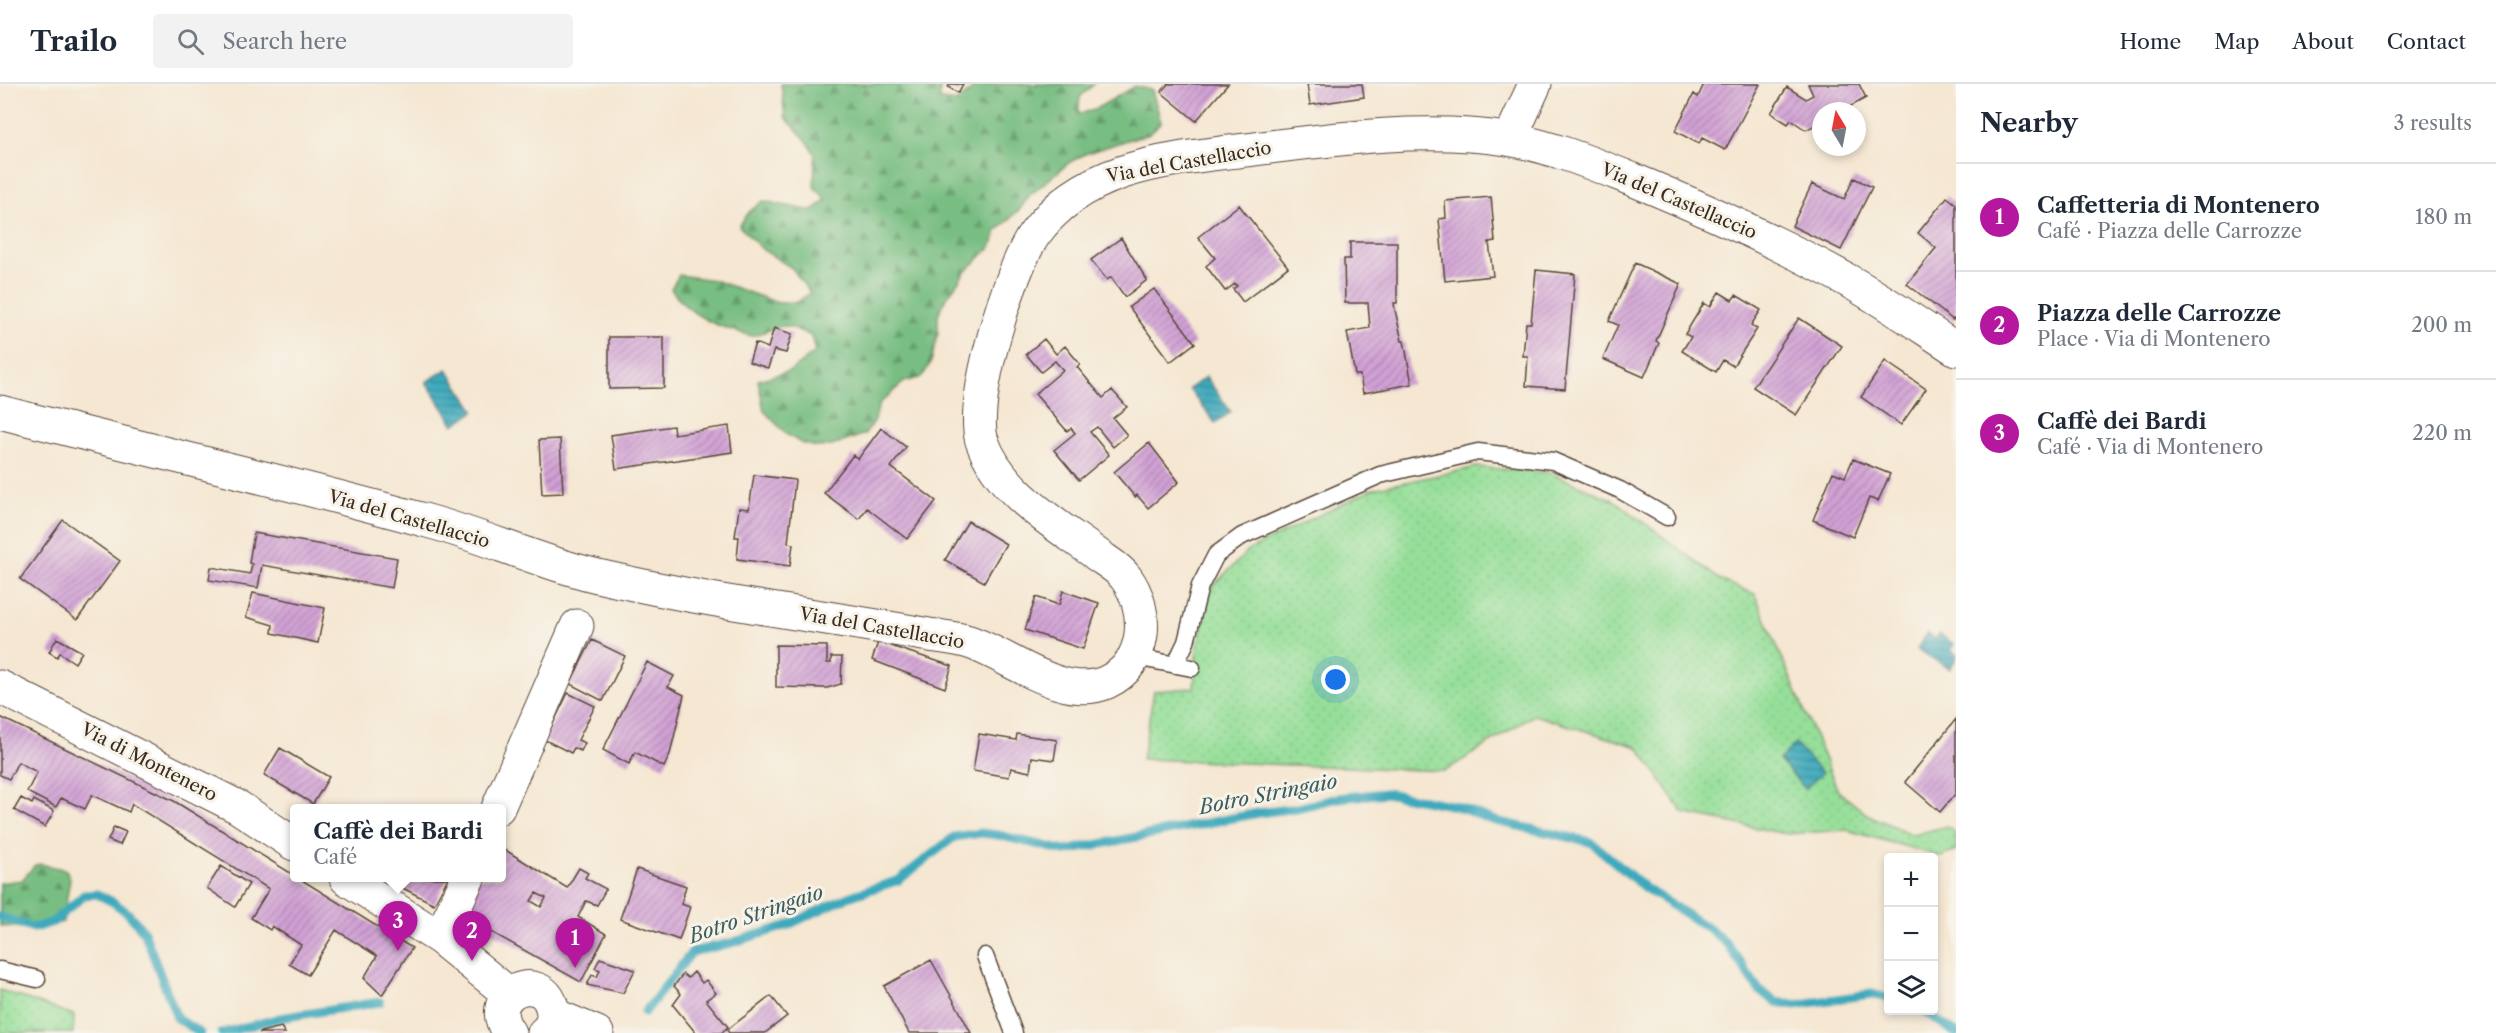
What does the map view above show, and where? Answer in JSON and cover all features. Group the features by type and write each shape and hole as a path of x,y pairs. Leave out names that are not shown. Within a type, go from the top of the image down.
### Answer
{"street":[{"path":"1510,139 1534,84"},
{"name":"Via del Castellaccio","path":"0,412 434,523 602,577 730,604 860,622 970,642 1028,672 1070,685 1104,684 1135,657 1142,638 1142,619 1136,596 1123,572 1014,492 993,462 979,435 981,399 993,341 1012,281 1033,237 1065,200 1100,177 1218,153 1343,138 1443,134 1510,139 1578,157 1674,196 1772,241 1856,285 1956,349"},
{"path":"500,804 577,626"},
{"name":"Via di Montenero","path":"0,687 238,807 290,841"},
{"path":"352,882 440,938 509,994"},
{"path":"440,938 466,882"},
{"path":"509,1033 503,1025 501,1014 503,1003 509,994 523,987 539,989 551,1000 549,1024 597,1033"}],"lane":[{"path":"1175,665 1186,642 1200,586 1216,555 1242,536 1380,475 1478,452 1553,460 1620,490 1667,518"},
{"path":"1135,657 1192,668"},
{"path":"985,956 1014,1033"},
{"path":"0,970 38,979"}],"green space":[{"path":"781,84 940,84 940,100 957,102 978,84 1094,84 1080,97 1078,114 1094,110 1135,86 1152,90 1161,122 1150,133 1087,153 1070,162 1029,196 1020,209 997,231 991,247 965,272 945,300 938,315 938,332 931,362 922,377 904,382 879,404 875,420 865,434 832,446 816,447 801,443 787,435 764,411 758,380 790,371 815,352 811,336 786,326 752,336 729,329 697,314 687,307 671,289 679,275 714,280 778,303 797,302 810,293 792,268 763,250 739,226 749,212 763,201 813,211 826,199 814,187 815,155 807,141 785,117"},
{"path":"1477,467 1551,473 1615,501 1722,581 1755,594 1838,791 1868,815 1913,835 1947,826 1956,833 1956,850 1942,857 1938,856 1938,853 1928,853 1847,830 1786,834 1683,813 1638,747 1534,715 1445,771 1142,759 1154,691 1194,688 1197,647 1212,587 1249,550 1372,489"},
{"path":"41,864 66,870 70,878 63,922 38,929 0,926 0,883 22,880 35,865"},
{"path":"0,990 74,1015 73,1033 0,1033"}],"water":[{"path":"447,369 475,411 454,425 426,382"},
{"path":"1206,377 1231,412 1215,423 1189,389"},
{"path":"1927,633 1936,639 1939,634 1954,644 1951,650 1956,654 1956,659 1950,669 1917,649"},
{"path":"1795,744 1822,773 1805,789 1779,760"}],"building":[{"path":"950,84 963,84 958,93 948,87"},
{"path":"1168,84 1228,84 1196,121 1161,92"},
{"path":"1307,84 1362,84 1364,97 1310,105"},
{"path":"1704,84 1760,84 1725,150 1702,138 1699,144 1675,131 1694,94 1698,97"},
{"path":"1808,84 1859,84 1866,98 1859,102 1812,102 1812,127 1806,130 1791,120 1788,124 1771,113 1787,87 1806,99 1813,95"},
{"path":"1854,178 1872,187 1841,250 1792,226 1812,184 1844,199"},
{"path":"1491,197 1495,241 1489,242 1493,276 1445,281 1439,219 1446,218 1445,201"},
{"path":"1947,197 1956,204 1956,317 1953,320 1907,284 1936,248 1918,233"},
{"path":"1239,205 1288,267 1243,302 1233,289 1237,286 1235,284 1225,291 1206,266 1215,258 1198,237"},
{"path":"1121,238 1147,280 1125,297 1111,277 1107,280 1091,260"},
{"path":"1350,242 1397,242 1397,303 1394,303 1412,384 1363,393 1360,375 1355,375 1347,332 1370,328 1368,303 1345,303 1344,259 1350,259"},
{"path":"1635,263 1681,284 1656,341 1659,343 1644,377 1603,359 1618,325 1609,321"},
{"path":"1536,270 1575,274 1565,389 1526,386 1528,356 1523,356 1526,323 1531,323"},
{"path":"1154,289 1195,343 1170,362 1129,307"},
{"path":"1719,292 1732,300 1736,295 1761,310 1751,325 1757,329 1733,366 1723,360 1716,372 1682,351 1691,337 1685,334 1704,303 1710,307"},
{"path":"1799,318 1842,346 1796,415 1753,387"},
{"path":"774,328 792,334 786,353 774,350 768,368 749,362 755,343 768,348"},
{"path":"609,337 664,337 664,388 609,389"},
{"path":"1044,339 1056,354 1065,346 1080,364 1077,367 1103,398 1112,390 1127,407 1113,418 1127,435 1113,447 1097,427 1090,432 1109,455 1079,480 1054,450 1075,433 1071,428 1067,431 1035,394 1063,370 1055,361 1041,372 1026,354"},
{"path":"1885,361 1926,389 1901,425 1861,397"},
{"path":"673,426 674,434 729,426 732,452 616,469 611,435"},
{"path":"881,428 906,447 891,467 936,501 907,539 867,508 859,519 824,493 853,455 858,459"},
{"path":"560,439 563,493 542,494 539,440"},
{"path":"1149,443 1179,482 1148,508 1137,495 1135,497 1114,472"},
{"path":"1853,459 1890,474 1878,501 1869,498 1853,537 1813,520 1833,472 1845,477"},
{"path":"754,475 795,480 788,543 793,544 790,566 737,559 739,537 735,537 739,508 749,509"},
{"path":"63,520 120,561 77,620 20,579"},
{"path":"968,521 1006,544 984,582 945,560"},
{"path":"254,533 397,558 392,588 262,565 258,588 209,580 211,567 250,574 252,564 249,563"},
{"path":"1063,591 1099,603 1083,649 1025,630 1036,597 1059,605"},
{"path":"253,593 325,608 318,643 272,633 273,625 246,617"},
{"path":"57,638 82,652 75,663 60,653 57,657 49,652"},
{"path":"592,640 625,656 603,701 570,684"},
{"path":"878,642 952,666 945,688 872,660"},
{"path":"776,645 827,646 827,663 831,663 831,657 842,657 841,684 827,688 776,687"},
{"path":"647,662 674,676 668,687 684,695 670,754 664,767 635,752 629,764 603,750"},
{"path":"568,693 595,706 578,740 585,743 581,751 574,748 571,753 545,740"},
{"path":"0,717 174,801 290,873 290,882 305,882 412,948 382,995 364,978 377,956 336,930 308,975 289,964 301,945 272,926 270,930 251,918 269,889 132,804 129,812 92,795 85,809 61,798 56,807 27,792 37,772 18,762 9,779 0,775"},
{"path":"1956,719 1956,793 1940,812 1905,782"},
{"path":"979,734 1016,740 1017,734 1057,740 1054,760 1032,757 1030,772 1011,768 1009,777 973,771"},
{"path":"280,748 329,777 313,804 264,775"},
{"path":"21,798 32,804 34,800 54,811 45,827 14,810"},
{"path":"114,827 126,832 120,845 108,840"},
{"path":"506,850 567,888 579,868 588,873 585,878 606,889 597,905 586,901 578,917 606,934 581,982 459,914 477,882 506,882","holes":["536,893 546,898 541,907 531,901"]},
{"path":"221,866 249,884 235,907 207,888"},
{"path":"637,869 686,886 681,904 690,907 679,940 620,919"},
{"path":"391,882 446,882 434,904"},
{"path":"600,958 635,970 623,993 587,985 592,975 597,977 600,970 595,968"},
{"path":"931,960 971,1033 909,1033 884,986"},
{"path":"694,972 702,983 706,980 716,993 706,1000 728,1027 721,1033 696,1033 673,1005 681,994 674,986 683,974 688,978"},
{"path":"771,996 787,1016 765,1033 729,1033 727,1030"},
{"path":"281,1027 285,1033 260,1033 260,1032"}],"waterway":[{"name":"Botro Stringaio","path":"645,1012 692,952 786,926 848,897 899,880 954,837 981,833 998,835 1065,851 1259,813 1298,808 1338,798 1386,793 1456,806 1495,821 1591,842 1645,888 1711,930 1728,945 1759,990 1776,1002 1796,1005 1871,994 1884,997"},
{"path":"0,917 34,928 53,922 84,895 97,894 113,902 128,913 144,932 177,1018 200,1033"},
{"path":"222,1033 280,1018 380,1002"},
{"name":"Botro Stringaio","path":"1929,1015 1956,1033"}],"place":[{"name":"Caffè dei Bardi","path":"398,951"},
{"name":"Piazza delle Carrozze","path":"472,961"},
{"name":"Caffetteria di Montenero","path":"575,968"}]}
